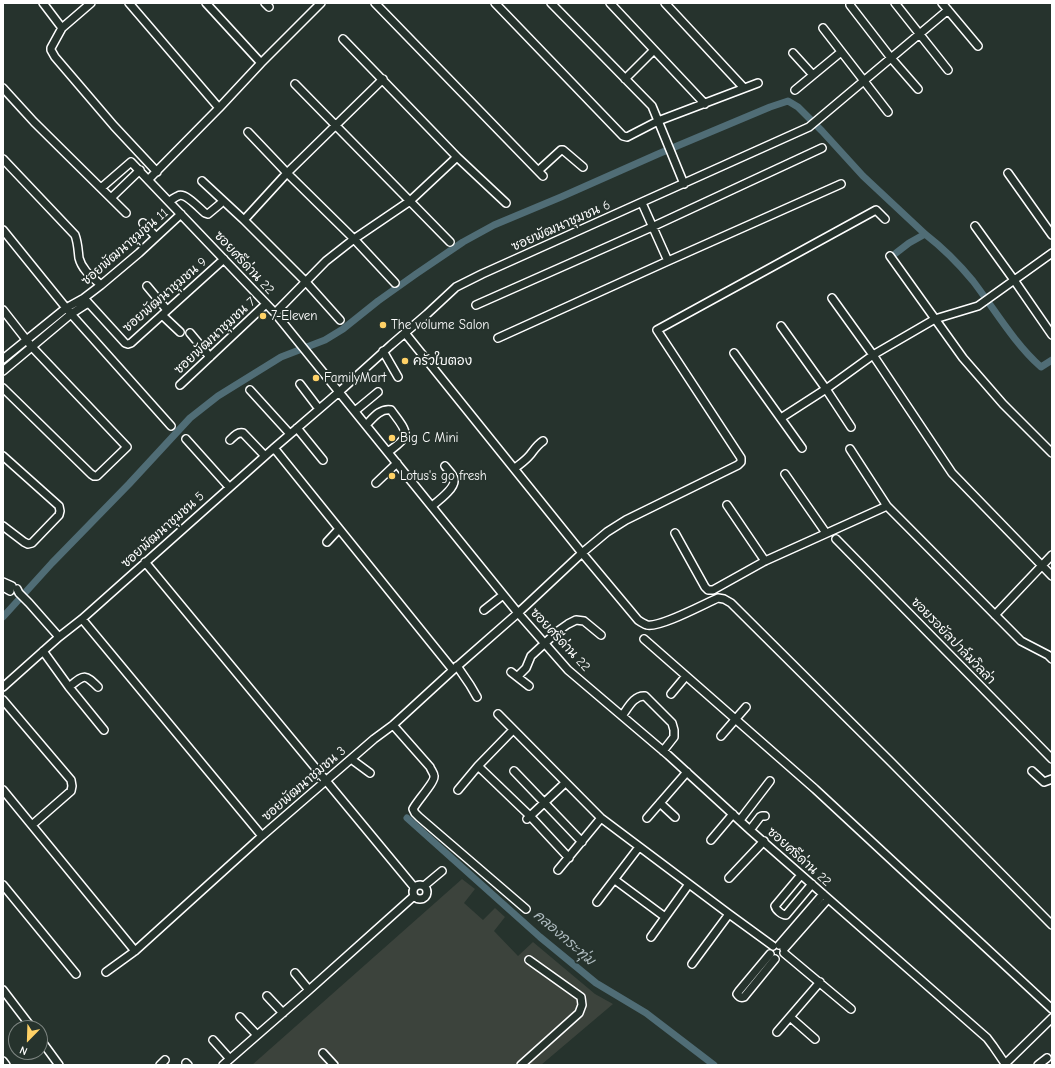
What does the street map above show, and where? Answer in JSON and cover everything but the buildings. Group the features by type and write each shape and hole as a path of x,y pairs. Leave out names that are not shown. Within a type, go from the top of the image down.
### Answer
{"street":[{"path":"43,3 62,28"},
{"path":"129,3 219,108"},
{"path":"206,3 261,63"},
{"path":"148,180 321,3"},
{"path":"375,3 541,174 561,150 563,150 583,167"},
{"path":"495,3 623,136 627,137 658,121 758,83"},
{"path":"551,3 652,106 684,184"},
{"path":"610,3 705,104"},
{"path":"665,3 744,88"},
{"path":"894,3 948,70"},
{"path":"942,3 978,46"},
{"path":"89,4 62,28 51,50 55,57 114,126 156,172"},
{"path":"850,5 891,58 918,89"},
{"name":"ซอยพัฒนาชุมชน 6","path":"340,392 383,352 452,291 462,284 809,128 948,10"},
{"path":"823,28 888,112"},
{"path":"343,39 457,157 506,203"},
{"path":"625,79 654,50"},
{"path":"795,90 841,52"},
{"path":"794,53 813,76"},
{"path":"244,220 287,173 383,79"},
{"path":"295,84 450,242"},
{"path":"3,88 34,122 126,213"},
{"path":"248,132 354,239 395,283"},
{"path":"476,305 652,227 822,148"},
{"path":"274,312 326,261 354,239 410,201 457,157"},
{"path":"3,159 75,235 78,242 79,257 82,265 88,274 101,285"},
{"path":"101,188 130,162 140,170 111,198"},
{"name":"ซอยศรีด่าน 22","path":"140,170 274,312 518,613 574,675 687,772 750,830 987,1038 1006,1064"},
{"path":"1008,173 1052,236"},
{"path":"202,181 244,220 306,282 340,320"},
{"path":"498,338 841,184"},
{"path":"169,202 179,195 182,195 208,214 220,204"},
{"path":"642,203 668,261"},
{"name":"ซอยพัฒนาชุมชน 3","path":"106,972 135,951 262,836 374,739 393,725 518,613 582,552 606,532 626,520 738,465 741,458 657,330 876,210 885,219"},
{"name":"ซอยพัฒนาชุมชน 11","path":"86,300 181,214"},
{"path":"144,223 156,237"},
{"path":"975,226 1052,336"},
{"path":"3,230 71,314 171,426"},
{"path":"781,418 826,389 873,354 935,319 978,306 1052,253"},
{"path":"890,256 964,358 1003,404 1052,453"},
{"name":"ซอยพัฒนาชุมชน 9","path":"86,300 125,343 128,344 165,313 224,259"},
{"path":"146,286 180,332"},
{"path":"832,298 873,354 952,474 1052,576"},
{"path":"3,360 66,308 86,300"},
{"path":"3,371 86,300"},
{"name":"ซอยพัฒนาชุมชน 7","path":"180,385 266,304"},
{"path":"3,310 32,347 128,447 97,476 94,476 85,469 3,388"},
{"path":"781,326 851,427"},
{"path":"190,333 210,356"},
{"path":"405,333 638,620 647,625 656,625 718,598 724,599 731,603 1052,925"},
{"path":"383,352 398,377"},
{"path":"734,353 802,448"},
{"path":"300,384 320,409"},
{"path":"250,390 290,434"},
{"name":"ซอยพัฒนาชุมชน 5","path":"3,687 59,637 82,619 264,456 340,392"},
{"path":"355,411 378,392"},
{"path":"366,424 382,411 391,410 404,429 405,436 402,441 388,452"},
{"path":"297,428 323,460"},
{"path":"230,440 240,432 243,433 264,456"},
{"path":"186,439 229,488"},
{"path":"515,468 530,455 536,446 543,441"},
{"path":"274,448 339,529 470,685 477,697"},
{"path":"850,449 887,506 1021,641 1048,655 1052,659"},
{"path":"3,456 59,506 60,511 59,515 32,543 28,544 24,542 3,526"},
{"path":"376,483 397,463"},
{"path":"432,506 450,490 454,484 451,472 445,466"},
{"path":"785,474 826,534"},
{"path":"727,505 765,561"},
{"path":"675,533 705,587 708,590 713,590 765,561 887,506"},
{"path":"327,542 339,529"},
{"name":"ซอยรอยัลปาล์มวิลล่า","path":"836,539 1052,760"},
{"path":"995,615 1052,554"},
{"path":"145,562 414,887 414,896"},
{"path":"3,582 29,603 59,637"},
{"path":"484,610 504,595"},
{"path":"82,619 262,836"},
{"path":"529,686 514,674 526,668 531,656 568,624 576,620 584,621 601,635"},
{"path":"644,639 815,788 1052,1009"},
{"path":"43,651 69,687 104,730"},
{"path":"671,694 686,676"},
{"path":"69,687 82,677 90,679 98,687"},
{"path":"622,716 636,698 641,695 644,696 672,723 674,737 663,751"},
{"path":"3,700 71,780 71,791 32,825"},
{"path":"722,736 746,708"},
{"path":"498,714 601,818 728,914 780,948 851,1009"},
{"path":"393,725 434,773 433,781 413,808 415,813 526,909"},
{"path":"458,790 478,766 514,730"},
{"path":"351,759 370,773"},
{"path":"478,766 569,858"},
{"path":"514,771 582,842"},
{"path":"1032,771 1044,782 1052,779"},
{"path":"647,818 687,772"},
{"path":"740,820 770,781"},
{"path":"528,818 565,783"},
{"path":"3,790 135,951"},
{"path":"660,803 675,818"},
{"path":"711,840 733,814"},
{"path":"750,830 760,817 765,816"},
{"path":"558,870 601,818"},
{"path":"729,878 764,841"},
{"path":"597,902 639,847"},
{"path":"414,887 418,885 424,886 442,871"},
{"path":"801,875 775,906 783,915 786,915 812,884"},
{"path":"615,880 665,917"},
{"path":"651,937 689,884"},
{"path":"3,885 76,974"},
{"path":"414,896 420,899 425,897 427,890 424,886"},
{"path":"223,1065 414,896"},
{"path":"773,956 739,991 738,994 741,998 744,997 773,956 771,948 780,948 826,896"},
{"path":"692,964 728,914"},
{"path":"773,956 782,957 780,948"},
{"path":"521,1065 579,1013 582,1005 581,997 529,960"},
{"path":"295,973 309,990"},
{"path":"776,1032 820,982"},
{"path":"3,990 26,1020"},
{"path":"267,996 282,1013"},
{"path":"240,1017 257,1035"},
{"path":"790,1017 815,1039"},
{"path":"1006,1064 1052,1018"},
{"path":"213,1040 230,1059"},
{"path":"48,1050 59,1065"},
{"path":"323,1052 334,1065"},
{"path":"1038,1065 1047,1058"},
{"path":"3,1061 6,1065"}],"shaded area":[{"path":"462,879 475,889 464,903 483,920 495,908 505,917 494,931 518,956 533,942 595,994 613,1004 541,1065 252,1065"}],"waterway":[{"path":"3,617 52,563 129,484 190,418 218,396 281,357 325,340 343,329 378,301 416,274 463,242 494,225 770,107 788,101 798,107 863,176 925,234"},
{"path":"896,253 909,243 925,234 968,275 1013,337 1031,358 1041,367 1052,360"},
{"name":"คลองกระทุ่ม","path":"407,818 540,937 596,983 646,1013 714,1065"}],"place":[{"name":"7-Eleven","path":"263,316"},
{"name":"The volume Salon","path":"383,325"},
{"name":"ครัวใบตอง","path":"405,361"},
{"name":"FamilyMart","path":"316,378"},
{"name":"Big C Mini","path":"392,438"},
{"name":"Lotus's go fresh","path":"392,476"}]}
